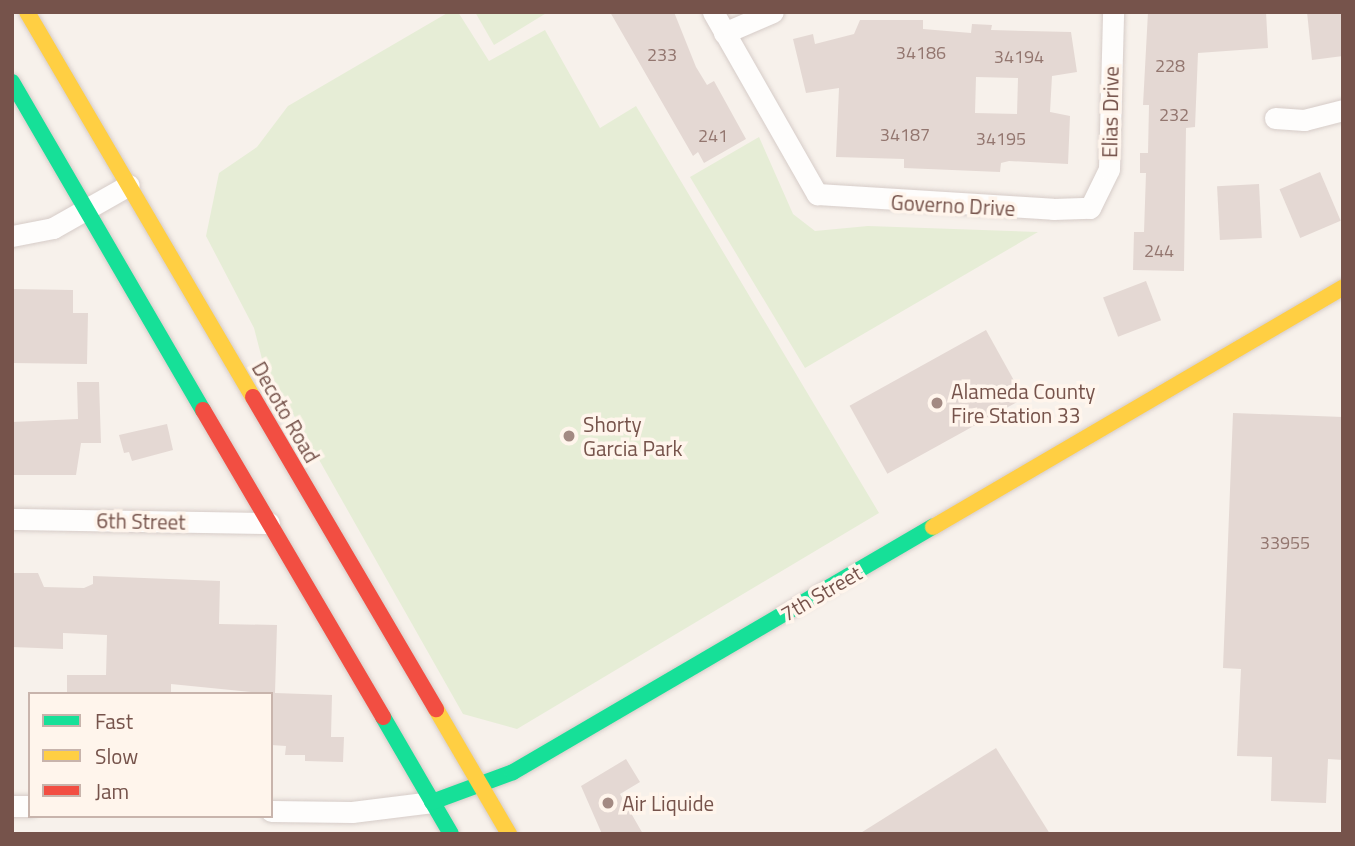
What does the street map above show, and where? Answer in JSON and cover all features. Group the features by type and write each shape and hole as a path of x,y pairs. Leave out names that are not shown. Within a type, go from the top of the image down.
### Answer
{"main road":[{"name":"Decoto Road","path":"27,12 509,834"},
{"path":"12,82 451,834"},
{"name":"7th Street","path":"432,802 481,786 1343,287"}],"street":[{"path":"713,12 724,33 773,12"},
{"name":"Elias Drive","path":"1090,208 1109,169 1113,12"},
{"name":"Governo Drive","path":"724,33 817,194 1090,208"},
{"path":"1275,118 1304,120 1343,110"},
{"path":"12,236 53,228 129,185"},
{"name":"6th Street","path":"12,519 269,523"},
{"name":"7th Street","path":"273,811 352,812 432,802"}],"green space":[{"name":"Shorty Garcia Park","path":"449,12 458,12 489,61 545,30 600,128 636,106 879,513 517,729 463,714 262,359 254,328 206,236 219,173 257,147 288,106"},
{"path":"475,12 548,12 494,45"},
{"path":"759,137 793,214 815,231 868,226 1038,232 805,368 690,177"}],"building":[{"path":"610,12 674,12 696,67 707,85 714,81 746,139 704,163 698,152 693,156"},
{"path":"1148,12 1266,12 1268,48 1198,53 1195,127 1186,128 1184,271 1133,270 1134,232 1144,232 1146,173 1140,173 1140,153 1148,153 1149,105 1143,105"},
{"path":"1307,12 1343,12 1343,56 1312,60"},
{"path":"860,20 923,20 923,29 971,33 972,24 992,25 991,30 1071,32 1077,72 1052,76 1050,112 1070,116 1068,164 1009,161 1001,163 1000,172 904,168 904,159 836,157 839,88 806,93 793,39 813,34 815,44 854,34","holes":["976,77 1018,78 1017,114 975,113"]},
{"path":"1320,172 1341,221 1300,238 1279,189"},
{"path":"1259,184 1262,238 1220,240 1217,186"},
{"path":"1146,281 1161,320 1118,337 1103,297"},
{"path":"12,289 73,290 73,313 88,313 87,364 12,363"},
{"name":"Alameda County Fire Station 33","path":"986,330 1024,398 887,474 850,406"},
{"path":"77,382 99,382 101,443 81,443 76,475 12,475 12,422 78,419"},
{"path":"1233,413 1343,417 1343,760 1328,759 1326,803 1271,801 1272,757 1237,756 1241,669 1223,668"},
{"path":"167,424 173,450 132,461 129,452 124,453 119,435"},
{"path":"13,573 38,573 44,587 84,588 93,584 93,576 220,581 219,624 277,625 275,693 332,695 331,737 344,737 343,762 305,761 305,755 285,755 286,746 273,745 273,692 171,684 171,692 67,692 67,675 106,675 107,635 63,633 63,649 12,647"},
{"path":"996,748 1050,834 859,834"},
{"name":"Air Liquide","path":"626,759 640,782 620,794 643,834 602,834 581,786"}],"traffic: fast":[{"path":"12,82 203,410"},
{"path":"432,802 513,772 933,527"},
{"path":"383,717 451,834"}],"traffic: slow":[{"path":"27,12 253,397"},
{"path":"933,527 1343,287"},
{"path":"436,709 509,834"}],"traffic: jam":[{"path":"253,397 436,709"},
{"path":"203,410 383,717"}],"place":[{"name":"Alameda County Fire Station 33","path":"937,403"},
{"name":"Shorty Garcia Park","path":"569,436"},
{"name":"Air Liquide","path":"608,803"}]}
